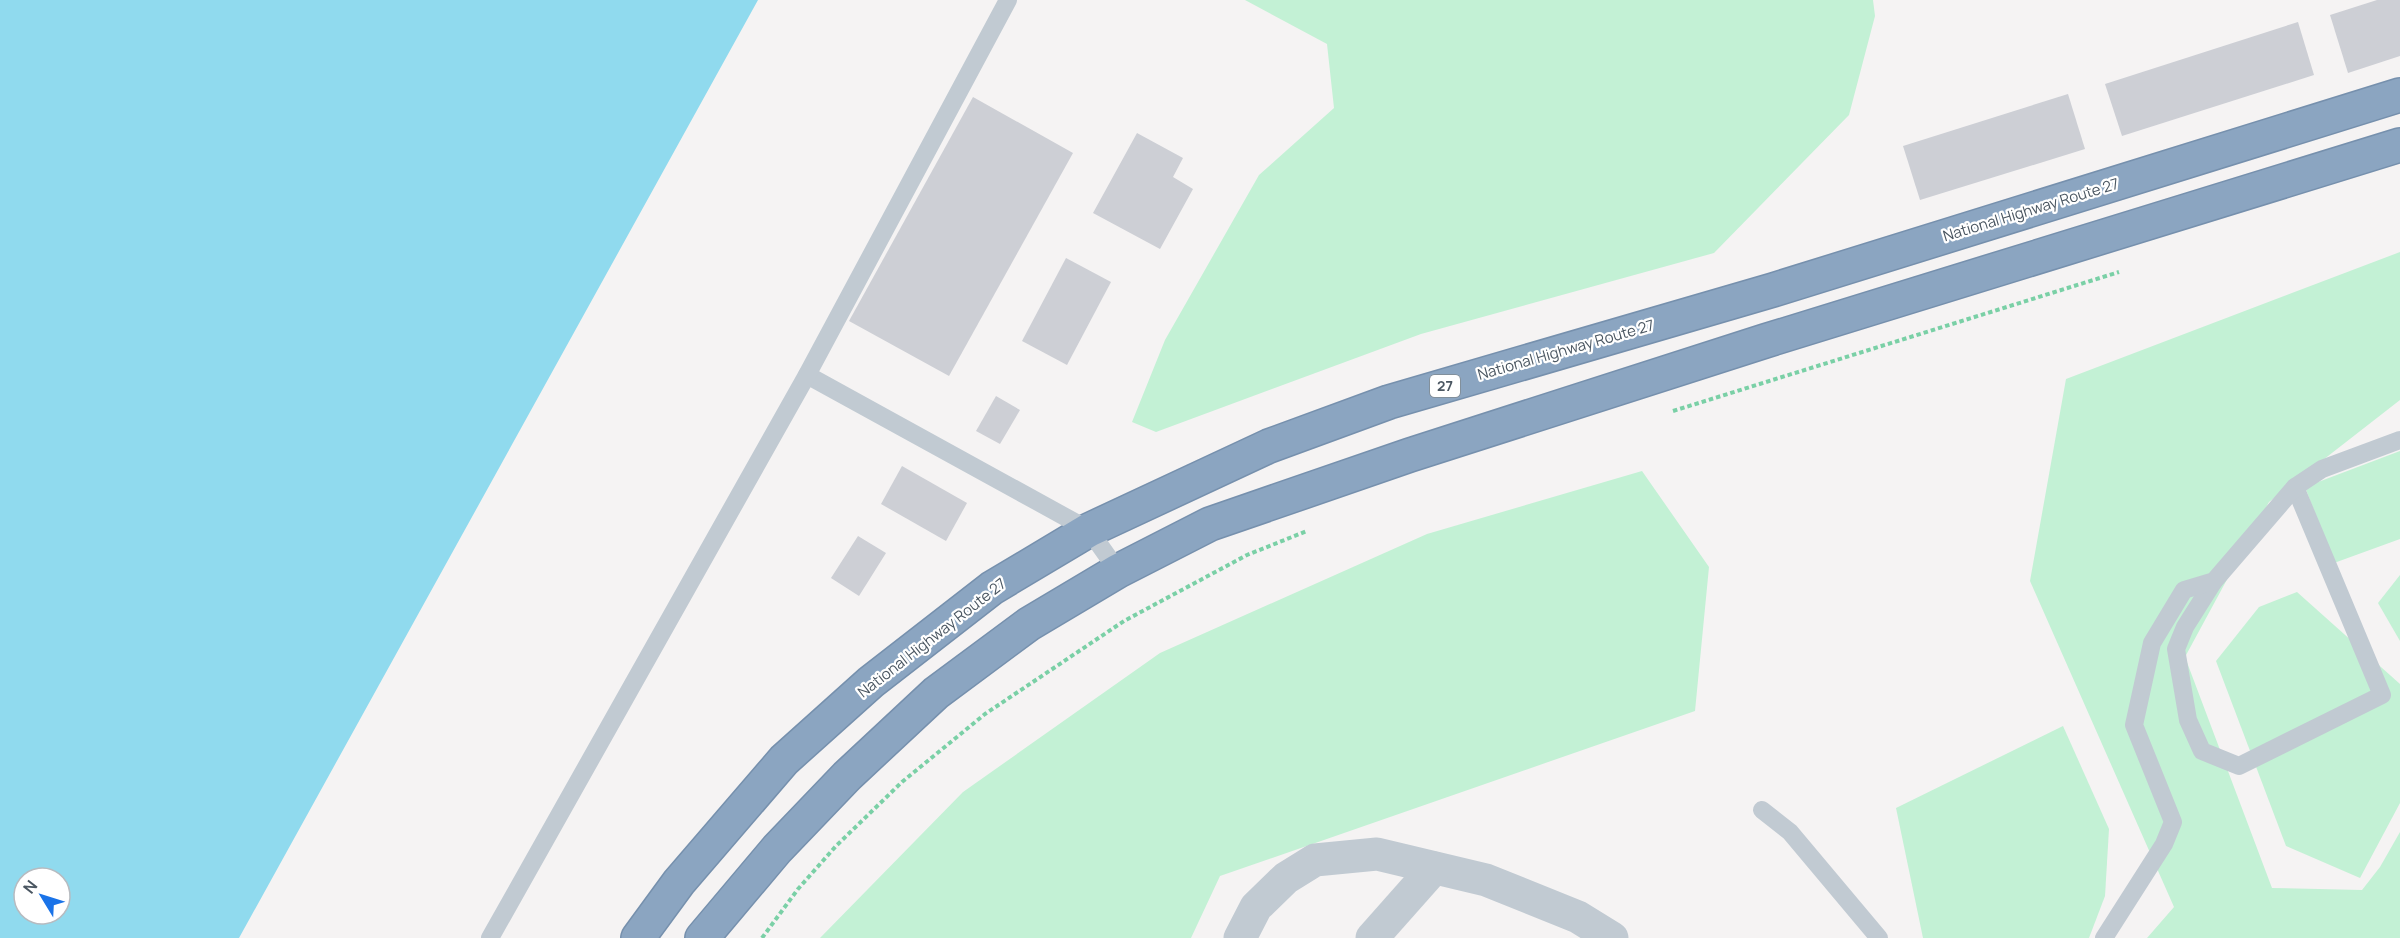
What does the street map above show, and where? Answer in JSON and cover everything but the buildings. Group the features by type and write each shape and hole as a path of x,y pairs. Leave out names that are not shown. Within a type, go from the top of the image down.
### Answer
{"highway":[{"name":"National Highway Route 27","path":"638,938 679,882 784,760 871,682 992,588 1089,530 1269,446 1389,402 1773,290 2400,95"},
{"path":"702,938 777,849 848,776 936,693 1029,624 1118,571 1210,524 1410,455 1777,337 2400,145"}],"street":[{"path":"1240,938 1256,907 1286,878 1316,860 1377,854 1486,880 1578,917 1612,938"},
{"path":"1372,938 1434,868"}],"lane":[{"path":"490,938 807,375 1008,0"},
{"path":"807,375 1089,530 1118,571"},
{"path":"2295,487 2382,695 2239,766 2202,752 2188,720 2176,649 2185,627 2214,581 2295,487 2322,470 2400,440"},
{"path":"2104,938 2164,844 2173,822 2134,725 2152,643 2184,590 2214,581"},
{"path":"1762,810 1790,832 1880,938"}],"path":[{"path":"1668,412 2126,270"},
{"path":"762,938 798,889 836,846 902,782 985,714 1124,621 1247,555 1310,530"}],"green space":[{"path":"1245,0 1873,0 1875,16 1849,115 1714,253 1421,334 1156,432 1132,422 1165,340 1259,175 1334,108 1327,44"},
{"path":"2400,252 2400,400 2269,502 2185,657 2272,888 2362,890 2380,867 2400,832 2400,938 2147,938 2174,907 2030,581 2066,379"},
{"path":"2400,451 2400,539 2334,563 2305,487"},
{"path":"1642,471 1709,567 1695,711 1220,876 1191,938 820,938 963,792 1160,653 1427,534"},
{"path":"2400,575 2400,641 2378,603"},
{"path":"2297,592 2400,684 2400,803 2360,878 2286,846 2216,661 2259,607"},
{"path":"2063,726 2109,829 2105,896 2089,938 1923,938 1896,808"}],"water":[{"path":"0,0 758,0 239,938 0,938"}]}
